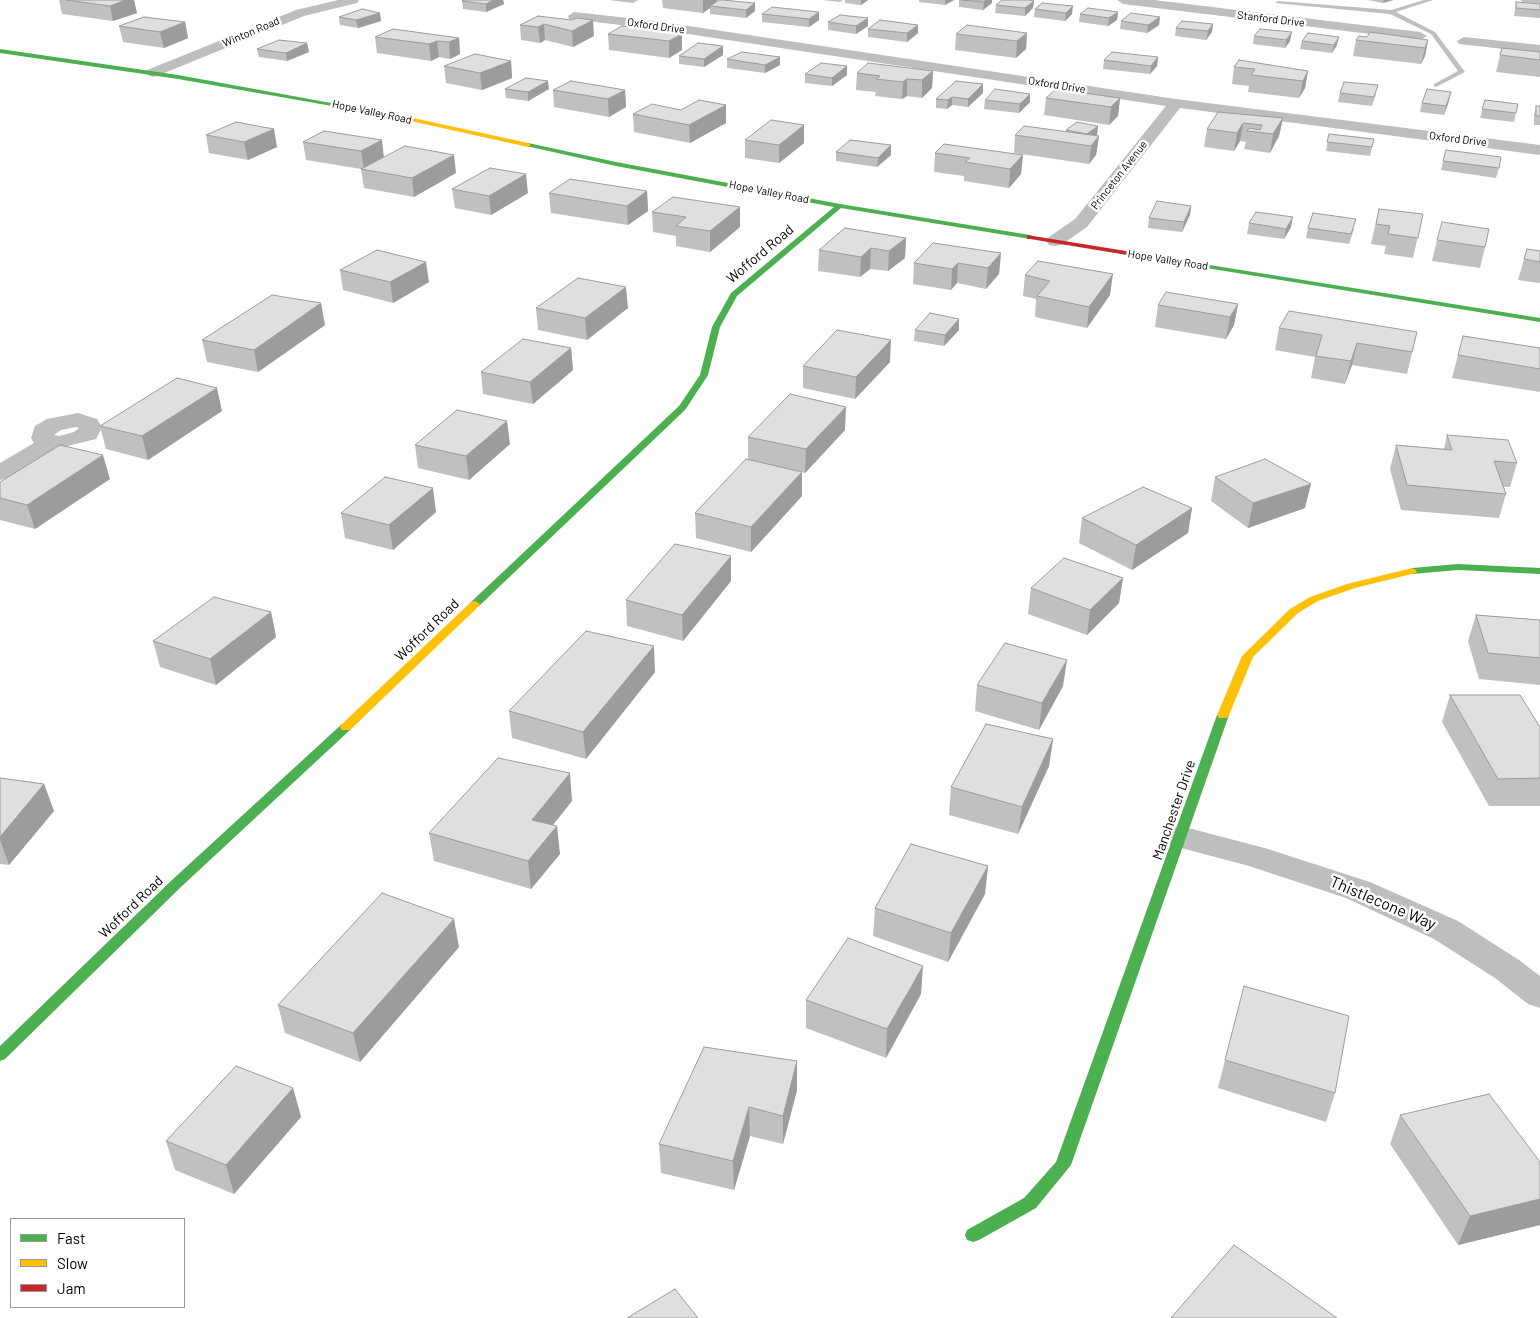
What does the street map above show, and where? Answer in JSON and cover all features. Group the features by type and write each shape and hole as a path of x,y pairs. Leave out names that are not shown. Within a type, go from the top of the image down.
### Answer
{"street":[{"name":"Winton Road","path":"152,74 300,13 353,0"},
{"name":"Stanford Drive","path":"1123,0 1420,36"},
{"path":"1245,15 1256,0"},
{"name":"Oxford Drive","path":"574,16 655,25 1176,103 1540,150"},
{"path":"1464,41 1540,49"},
{"name":"Hope Valley Road","path":"0,51 354,107 616,164 840,206 1540,320"},
{"name":"Princeton Avenue","path":"1056,241 1081,223 1176,103"},
{"name":"Wofford Road","path":"0,1055 177,882 382,694 682,408 704,376 716,327 734,295 840,206"},
{"path":"0,472 51,442"},
{"name":"Manchester Drive","path":"973,1236 1030,1204 1063,1165 1181,838 1228,699 1248,656 1294,611 1314,599 1351,586 1406,572 1458,567 1540,570"},
{"name":"Thistlecone Way","path":"1181,838 1257,857 1358,890 1446,930 1507,969 1540,995"}],"building":[{"path":"66,0 126,0 110,6"},
{"path":"494,0 486,4 462,1"},
{"path":"719,0 755,3 746,10 710,6"},
{"path":"962,0 986,0 984,2"},
{"path":"1002,0 1034,1 1025,8 996,5"},
{"path":"1516,2 1540,4 1540,10 1516,8"},
{"path":"1042,3 1073,6 1066,13 1035,9"},
{"path":"772,7 819,12 809,19 762,14"},
{"path":"1088,8 1118,12 1109,18 1080,14"},
{"path":"362,9 380,13 356,20 339,17"},
{"path":"1131,13 1160,17 1148,25 1121,21"},
{"path":"840,15 868,18 856,26 828,22"},
{"path":"538,16 572,20 577,18 593,20 572,31 544,24 538,27 520,25"},
{"path":"144,17 185,22 160,32 119,26"},
{"path":"880,20 918,25 907,33 868,29"},
{"path":"1182,21 1213,24 1208,31 1176,28"},
{"path":"967,25 1027,33 1017,41 956,34"},
{"path":"622,26 682,34 669,41 608,34"},
{"path":"393,29 459,38 449,42 437,41 429,44 375,37"},
{"path":"1260,29 1292,32 1286,40 1254,36"},
{"path":"1370,32 1428,40 1425,48 1356,40 1359,36 1367,37"},
{"path":"1308,33 1339,37 1334,45 1302,41"},
{"path":"279,40 307,43 286,53 257,49"},
{"path":"698,43 723,46 704,59 679,56"},
{"path":"1502,48 1540,52 1540,60 1500,55"},
{"path":"742,52 780,57 765,65 727,59"},
{"path":"1112,52 1158,57 1151,66 1104,60"},
{"path":"475,54 511,61 480,73 444,66"},
{"path":"1239,60 1308,71 1303,81 1251,75 1255,69 1234,67"},
{"path":"821,63 847,66 832,78 805,74"},
{"path":"868,63 933,71 922,80 907,79 903,82 876,79 880,76 857,73"},
{"path":"526,78 548,81 528,92 505,89"},
{"path":"571,81 625,90 608,99 553,90"},
{"path":"956,81 983,84 968,99 952,97 948,100 936,99"},
{"path":"1344,82 1378,85 1374,97 1340,93"},
{"path":"995,89 1030,94 1020,104 985,100"},
{"path":"1056,89 1120,98 1111,107 1046,98"},
{"path":"1427,89 1451,92 1446,106 1422,103"},
{"path":"699,100 726,105 689,125 633,114 652,104 681,110"},
{"path":"1485,100 1518,104 1516,113 1482,109"},
{"path":"1536,106 1540,106 1540,116 1536,116"},
{"path":"1218,112 1283,118 1273,134 1247,131 1249,128 1260,130 1262,125 1243,123 1237,133 1207,129"},
{"path":"771,120 804,125 779,145 745,140"},
{"path":"236,122 274,129 244,142 206,135"},
{"path":"1077,122 1098,126 1087,134 1066,130"},
{"path":"1024,126 1099,136 1091,146 1015,135"},
{"path":"324,131 382,140 361,151 303,142"},
{"path":"1329,134 1374,139 1372,147 1327,142"},
{"path":"850,140 891,145 878,158 836,152"},
{"path":"944,144 1023,155 1010,169 965,162 970,158 935,153"},
{"path":"405,146 454,155 412,178 361,169"},
{"path":"1446,150 1501,157 1499,168 1443,161"},
{"path":"490,168 526,174 489,196 452,189"},
{"path":"570,179 647,191 627,206 549,193"},
{"path":"673,197 740,207 710,231 676,226 686,217 652,212"},
{"path":"1157,201 1191,206 1184,222 1149,218"},
{"path":"1379,209 1423,214 1418,238 1388,234 1390,226 1376,224"},
{"path":"1256,212 1293,217 1286,229 1249,223"},
{"path":"1313,213 1356,219 1351,234 1308,228"},
{"path":"1442,222 1489,229 1485,247 1437,240"},
{"path":"845,228 906,238 889,251 871,248 861,257 819,250"},
{"path":"933,243 1001,253 988,268 958,263 952,269 914,263"},
{"path":"1527,249 1540,251 1540,262 1524,259"},
{"path":"377,250 426,262 390,282 340,270"},
{"path":"1038,261 1113,274 1089,307 1037,296 1050,281 1025,275"},
{"path":"578,278 626,287 585,318 536,308"},
{"path":"1166,292 1238,304 1230,317 1158,305"},
{"path":"272,295 321,303 254,350 202,340"},
{"path":"1289,311 1417,332 1412,352 1357,343 1351,361 1316,356 1322,335 1279,328"},
{"path":"930,313 959,319 945,335 915,330"},
{"path":"837,330 891,340 856,377 803,366"},
{"path":"1463,336 1540,348 1540,369 1458,355"},
{"path":"523,339 571,348 530,382 481,372"},
{"path":"177,378 217,388 142,436 100,426"},
{"path":"790,394 846,407 806,449 748,437"},
{"path":"457,410 507,421 466,456 415,445"},
{"path":"1447,435 1508,440 1517,463 1494,461 1506,494 1407,485 1396,445 1452,450"},
{"path":"60,445 103,455 27,505 0,498 0,482"},
{"path":"746,459 802,472 751,527 695,513"},
{"path":"1265,459 1311,484 1253,503 1215,477"},
{"path":"385,477 433,488 389,525 341,513"},
{"path":"1143,487 1192,508 1136,545 1082,518"},
{"path":"675,544 731,556 682,615 626,600"},
{"path":"1064,558 1123,578 1090,610 1031,588"},
{"path":"214,597 271,612 210,659 153,641"},
{"path":"1476,615 1540,620 1540,658 1488,653"},
{"path":"586,631 654,646 583,732 509,711"},
{"path":"1005,643 1067,660 1042,703 977,685"},
{"path":"1450,695 1520,695 1540,727 1540,778 1498,779"},
{"path":"986,724 1053,739 1022,807 951,787"},
{"path":"498,758 570,773 532,820 557,826 528,861 429,833"},
{"path":"0,778 44,784 0,837"},
{"path":"911,844 988,866 951,933 875,908"},
{"path":"382,893 454,919 353,1033 278,1005"},
{"path":"848,938 923,966 887,1029 806,1000"},
{"path":"1244,986 1349,1016 1335,1093 1225,1060"},
{"path":"704,1047 797,1061 783,1116 749,1107 733,1161 659,1144"},
{"path":"236,1066 293,1088 226,1165 166,1141"},
{"path":"1489,1094 1540,1162 1540,1199 1470,1216 1400,1115"},
{"path":"1234,1245 1337,1318 1171,1318"},
{"path":"675,1289 698,1318 627,1318"}],"waterway":[{"path":"1391,12 1430,0"},
{"path":"1523,0 1540,2"},
{"path":"1278,3 1391,12"},
{"path":"1391,12 1433,33 1462,72 1436,85"}],"traffic: fast":[{"path":"0,51 178,77 372,111"},
{"path":"528,145 616,164 840,206 1030,237"},
{"path":"475,604 682,408 704,375 716,327 734,295 840,206"},
{"path":"1194,264 1540,320"},
{"path":"1412,571 1458,567 1540,571"},
{"path":"973,1235 1030,1203 1063,1165 1223,715"},
{"path":"0,1055 177,883 346,727"}],"traffic: slow":[{"path":"372,111 528,145"},
{"path":"1223,715 1248,656 1294,611 1314,599 1351,586 1412,571"},
{"path":"346,727 475,604"}],"traffic: jam":[{"path":"1030,237 1194,264"}]}
